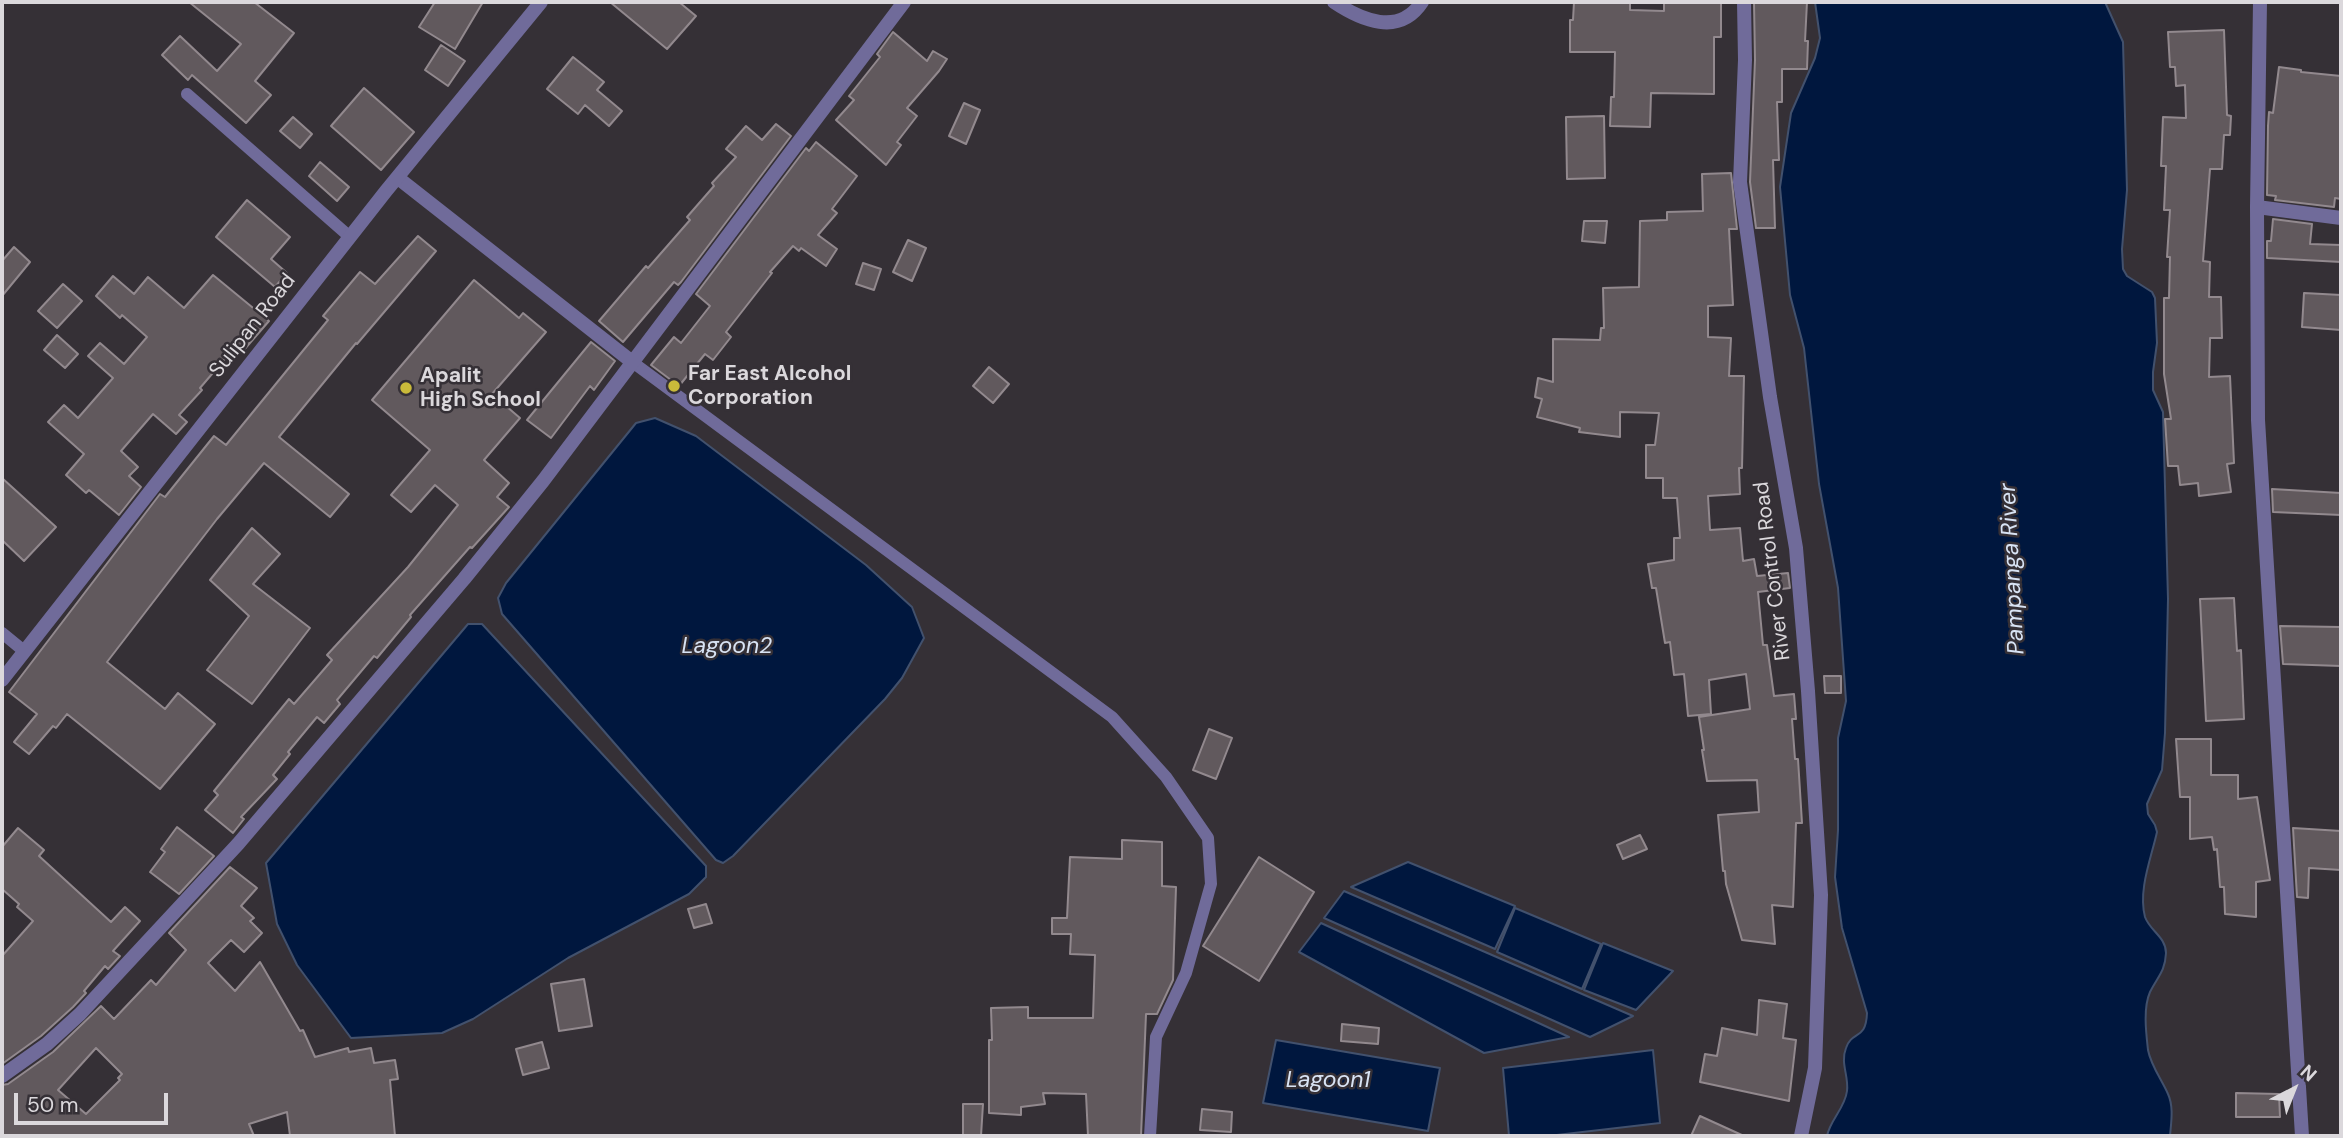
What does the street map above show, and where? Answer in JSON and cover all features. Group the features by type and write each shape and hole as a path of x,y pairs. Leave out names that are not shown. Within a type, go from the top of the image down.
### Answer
{"street":[{"name":"Sulipan Road","path":"2,680 350,237 541,2"},
{"path":"2,1076 47,1044 80,1014 257,823 495,540 904,2"},
{"path":"1334,2 1371,22 1389,23 1403,18 1422,2"},
{"name":"River Control Road","path":"1744,2 1745,60 1740,181 1770,397 1796,548 1821,895 1815,1068 1801,1136"},
{"path":"2260,2 2258,420 2302,1136"},
{"path":"398,177 631,361"},
{"path":"2257,208 2341,218"}],"lane":[{"path":"187,94 350,237"},
{"path":"631,361 1112,717 1166,777 1208,838 1211,884 1186,973 1156,1037 1150,1136"},
{"path":"2,633 24,651"}],"water":[{"name":"Pampanga River","path":"1815,2 2105,2 2123,42 2127,190 2123,269 2127,276 2152,292 2155,298 2157,343 2153,390 2163,412 2168,599 2165,733 2162,770 2147,804 2148,814 2157,832 2146,874 2143,907 2145,917 2161,938 2166,953 2163,969 2148,998 2146,1020 2149,1056 2171,1104 2170,1136 1827,1136 1846,1097 1844,1054 1849,1042 1864,1028 1867,1013 1842,928 1835,877 1838,738 1846,701 1838,588 1819,484 1804,348 1790,295 1780,187 1791,113 1815,58 1820,38"},
{"name":"Lagoon2","path":"655,418 696,436 866,565 912,607 924,638 902,678 885,699 733,856 723,863 716,860 502,614 498,598 506,583 636,423"},
{"path":"468,624 482,624 706,866 706,877 689,894 568,958 473,1019 442,1033 351,1038 297,965 277,924 266,863"},
{"path":"1408,862 1515,906 1495,949 1351,887"},
{"path":"1344,891 1633,1016 1590,1037 1324,918"},
{"path":"1515,908 1601,944 1582,989 1497,952"},
{"path":"1321,923 1569,1037 1484,1053 1299,952"},
{"path":"1603,943 1673,971 1636,1010 1584,990"},
{"name":"Lagoon1","path":"1276,1040 1440,1068 1428,1131 1263,1103"},
{"path":"1653,1050 1660,1123 1548,1136 1509,1136 1503,1068"}],"building":[{"path":"189,2 254,2 294,33 255,81 271,95 246,123 192,75 188,80 162,55 180,36 217,71 241,44"},
{"path":"435,2 483,2 455,49 419,27"},
{"path":"610,2 679,2 696,16 667,49"},
{"path":"1574,2 1630,2 1630,10 1664,11 1664,2 1721,2 1721,37 1714,37 1714,94 1651,93 1650,127 1610,126 1615,52 1570,52 1570,20 1573,20"},
{"path":"1754,2 1807,2 1807,69 1782,69 1782,102 1777,102 1779,160 1773,160 1775,228 1756,228 1750,182 1755,60"},
{"path":"2224,30 2230,135 2224,135 2222,169 2210,169 2203,261 2210,262 2209,297 2221,297 2222,338 2210,338 2209,377 2230,376 2234,463 2227,464 2231,492 2199,496 2198,483 2180,485 2178,466 2168,466 2165,419 2171,419 2164,374 2164,298 2169,298 2170,257 2167,257 2170,210 2164,210 2166,166 2161,166 2163,117 2186,118 2185,85 2176,86 2175,67 2170,67 2168,32"},
{"path":"893,32 927,61 933,51 947,59 907,108 917,116 897,142 901,145 886,165 836,120 854,100 849,96 880,57 877,54"},
{"path":"441,45 465,61 448,86 425,70"},
{"path":"573,57 604,82 597,90 622,111 609,126 585,105 578,114 547,89"},
{"path":"2279,67 2341,76 2341,199 2335,198 2334,207 2275,200 2276,196 2267,195 2269,112 2273,113"},
{"path":"364,88 414,132 381,170 331,126"},
{"path":"964,103 980,110 966,144 949,136"},
{"path":"1604,116 1605,178 1567,179 1566,117"},
{"path":"293,117 312,134 300,148 280,131"},
{"path":"776,124 791,136 681,282 678,285 674,282 623,342 599,321 690,220 687,217 714,186 712,183 736,157 726,149 746,126 762,140"},
{"path":"816,142 857,176 832,209 837,213 818,235 837,249 826,266 801,248 799,251 793,246 770,272 772,273 726,332 731,337 713,360 705,354 679,386 651,365 674,337 681,343 710,306 696,294 806,148 809,151"},
{"path":"320,162 349,187 337,201 309,176"},
{"path":"1731,173 1737,229 1729,229 1733,305 1708,306 1708,337 1731,338 1729,376 1744,376 1742,468 1739,468 1740,494 1708,496 1710,530 1740,528 1743,561 1754,559 1757,576 1788,573 1790,588 1758,592 1763,645 1767,645 1774,696 1794,694 1796,719 1792,719 1795,759 1798,759 1802,823 1796,823 1793,907 1772,905 1775,944 1742,940 1723,871 1718,815 1759,812 1757,780 1707,781 1702,750 1699,717 1750,709 1746,674 1709,680 1711,714 1688,716 1684,674 1674,675 1670,642 1665,643 1656,588 1652,588 1648,564 1674,560 1674,538 1680,538 1677,498 1663,498 1663,478 1646,478 1646,445 1655,445 1659,413 1620,412 1620,437 1579,432 1580,428 1537,417 1542,399 1535,397 1538,378 1553,382 1553,339 1600,340 1601,328 1604,328 1603,288 1639,287 1640,221 1667,220 1667,212 1703,211 1702,174"},
{"path":"247,200 290,237 271,259 287,273 275,287 216,237"},
{"path":"2273,219 2312,224 2310,244 2341,245 2341,262 2267,258 2267,241 2271,241"},
{"path":"1584,221 1607,221 1605,243 1582,241"},
{"path":"418,236 436,251 279,437 349,494 330,517 264,463 217,519 107,662 165,709 178,693 215,724 160,789 67,714 29,754 14,742 37,714 9,692 160,494 165,497 214,436 226,445 328,320 323,316 360,272 375,284"},
{"path":"908,240 926,248 912,281 893,272"},
{"path":"14,247 30,262 2,296 2,261"},
{"path":"863,263 881,269 874,290 856,284"},
{"path":"213,275 269,321 243,351 236,346 200,388 202,390 179,415 187,422 176,434 153,414 121,451 138,467 129,476 141,487 119,515 89,490 86,493 66,475 84,454 48,422 64,405 78,418 113,378 88,356 100,343 124,364 147,337 122,315 120,318 96,296 113,276 134,294 148,277 184,308"},
{"path":"474,280 519,318 523,313 546,332 492,394 520,418 484,460 509,483 497,497 509,507 410,615 377,658 374,656 337,700 340,704 324,723 317,717 273,775 277,779 241,817 244,819 233,833 205,810 218,795 214,791 289,699 294,704 332,660 327,655 408,567 458,505 435,485 411,512 391,495 430,450 372,400"},
{"path":"63,284 82,301 57,328 38,311"},
{"path":"2304,293 2341,295 2341,330 2302,327"},
{"path":"57,335 78,354 65,368 44,350"},
{"path":"591,342 615,361 594,390 590,386 551,438 527,420"},
{"path":"989,367 1009,384 993,403 973,386"},
{"path":"2,478 56,527 24,561 2,540"},
{"path":"2272,489 2341,493 2341,515 2273,512"},
{"path":"252,528 280,554 253,584 310,628 252,704 207,670 249,616 210,580"},
{"path":"2234,598 2237,651 2241,650 2244,719 2206,721 2200,599"},
{"path":"2280,626 2341,627 2341,666 2283,664"},
{"path":"1824,676 1841,676 1841,693 1825,693"},
{"path":"1209,729 1232,738 1216,779 1193,770"},
{"path":"2176,739 2211,739 2211,775 2238,775 2238,799 2257,797 2270,880 2256,882 2256,917 2225,914 2224,887 2220,887 2217,849 2214,850 2212,837 2190,839 2190,797 2180,797"},
{"path":"177,827 214,856 179,894 150,872 165,852 161,849"},
{"path":"18,828 44,850 39,856 111,922 125,907 140,921 113,951 120,956 108,969 105,966 73,1007 41,1036 2,1064 2,956 33,921 2,889 2,847"},
{"path":"2293,828 2341,831 2341,870 2309,868 2308,898 2297,897"},
{"path":"1640,835 1647,849 1623,859 1617,845"},
{"path":"1122,840 1162,842 1162,886 1176,887 1173,980 1157,1014 1146,1014 1141,1136 1088,1136 1086,1094 1043,1093 1045,1104 1021,1107 1021,1115 989,1113 991,1008 1028,1007 1028,1018 1093,1018 1095,955 1070,954 1071,934 1052,934 1052,918 1067,918 1070,857 1122,859"},
{"path":"1259,857 1314,892 1259,981 1203,946"},
{"path":"230,867 257,888 241,906 254,918 250,921 262,933 244,952 231,940 208,963 235,991 260,962 300,1031 303,1030 315,1057 348,1048 349,1052 371,1048 374,1063 395,1060 398,1079 390,1080 395,1136 290,1136 287,1112 249,1124 254,1136 2,1136 2,1085 8,1084 53,1052 101,1006 114,1019 151,980 156,985 186,950 169,933","holes":["96,1048 122,1074 118,1078 120,1080 86,1114 58,1090"]},
{"path":"706,904 712,923 694,928 688,909"},
{"path":"584,979 592,1026 559,1031 551,984"},
{"path":"1759,1000 1787,1004 1783,1038 1796,1040 1789,1101 1700,1082 1705,1054 1717,1056 1722,1028 1757,1035"},
{"path":"1342,1024 1379,1028 1378,1044 1341,1041"},
{"path":"542,1042 549,1068 523,1075 516,1049"},
{"path":"2236,1093 2279,1094 2280,1117 2236,1117"},
{"path":"963,1104 983,1104 981,1136 963,1136"},
{"path":"1202,1109 1232,1112 1231,1132 1200,1130"},
{"path":"1700,1116 1744,1136 1691,1136"}],"place":[{"name":"Far East Alcohol Corporation","path":"674,386"},
{"name":"Apalit High School","path":"406,388"}]}
